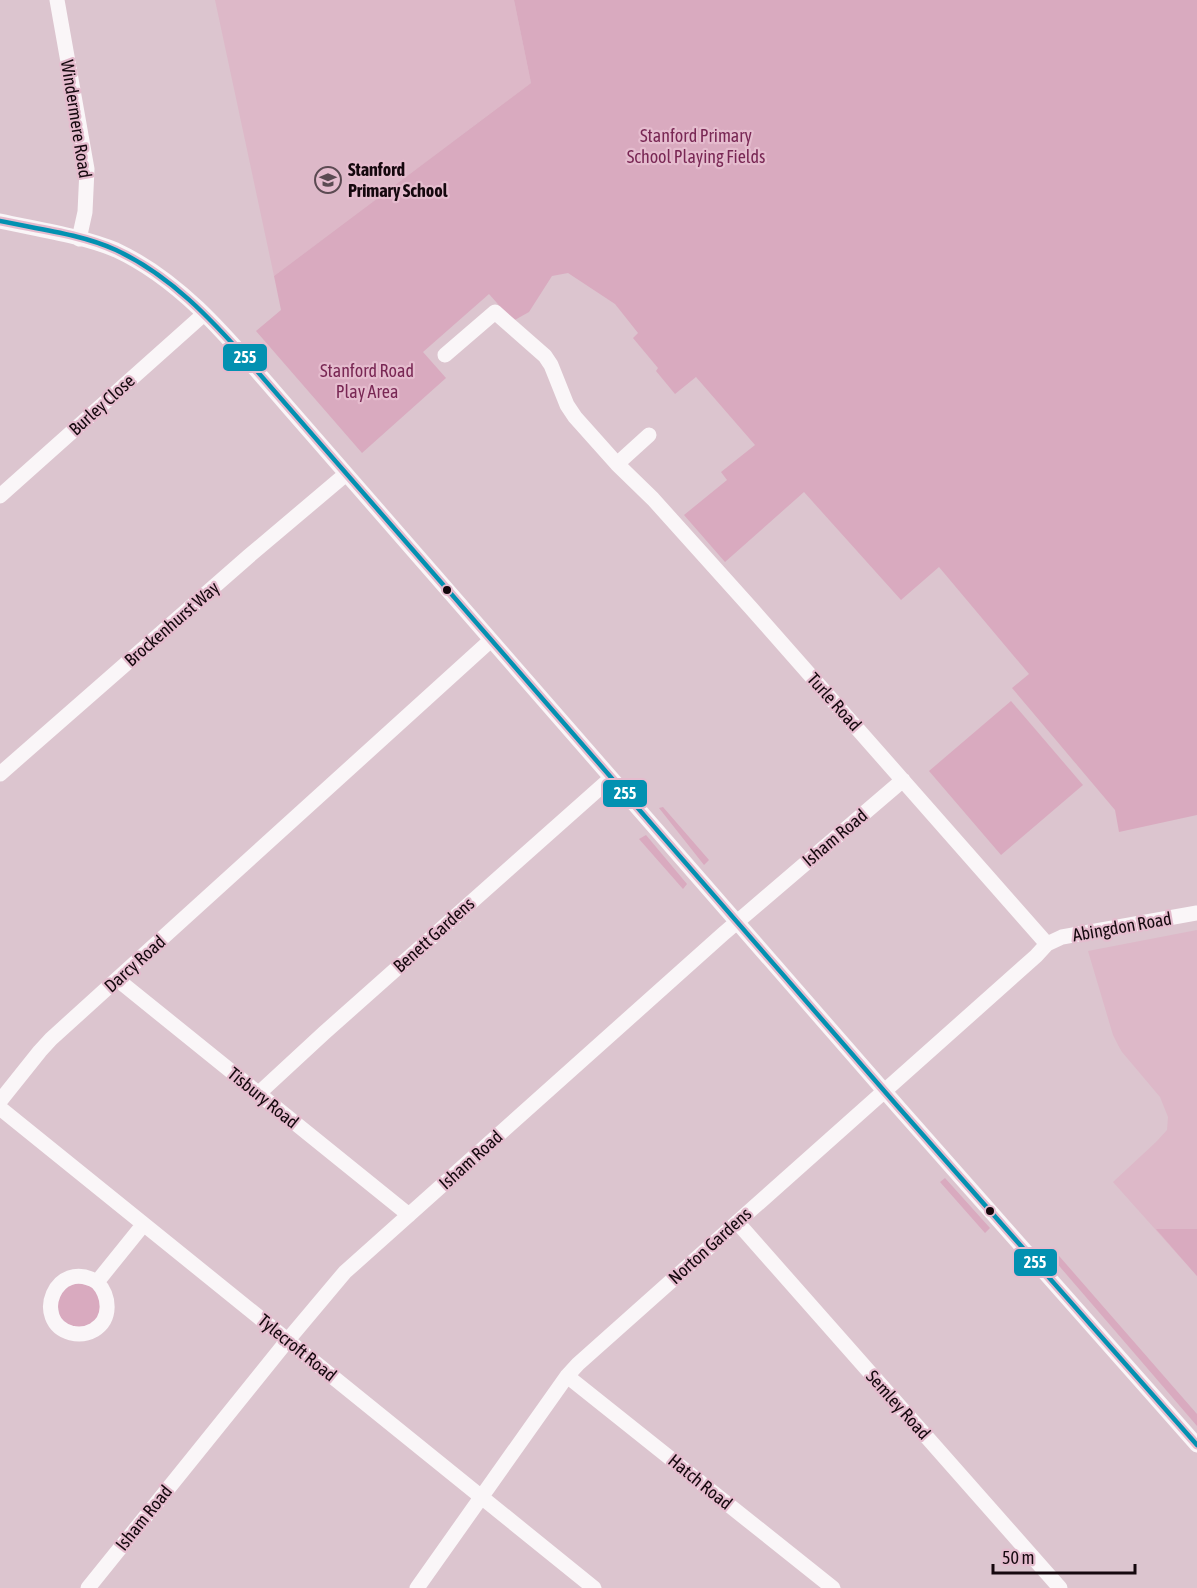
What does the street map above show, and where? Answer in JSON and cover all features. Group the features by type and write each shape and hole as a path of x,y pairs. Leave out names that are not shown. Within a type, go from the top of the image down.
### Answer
{"street":[{"name":"Windermere Road","path":"57,0 87,170 85,212 79,239"},
{"path":"0,221 79,239 115,250 173,287 204,314 1197,1445"},
{"name":"Turle Road","path":"445,355 495,312 545,356 570,410 616,464 661,507 1047,944"},
{"name":"Burley Close","path":"0,496 204,314"},
{"path":"616,464 649,435"},
{"name":"Brockenhurst Way","path":"0,774 346,474"},
{"name":"Darcy Road","path":"0,1101 40,1051 491,640"},
{"name":"Benett Gardens","path":"258,1094 611,778"},
{"name":"Isham Road","path":"88,1588 345,1272 738,922 903,780"},
{"name":"Abingdon Road","path":"1047,944 1062,937 1197,913"},
{"name":"Norton Gardens","path":"417,1588 480,1497 578,1364 1047,944"},
{"name":"Tisbury Road","path":"118,980 409,1215"},
{"name":"Tylecroft Road","path":"0,1108 594,1588"},
{"name":"Semley Road","path":"737,1222 1060,1588"},
{"path":"97,1282 144,1225"},
{"name":"Hatch Road","path":"567,1376 833,1588"}],"shaded area":[{"name":"Stanford Primary School","path":"215,0 514,0 531,83 274,276"},
{"path":"1197,930 1197,1276 1113,1182 1167,1130 1168,1117 1160,1097 1122,1052 1113,1035 1088,951"}],"green space":[{"path":"514,0 1197,0 1197,815 1119,832 1115,810 1012,688 1029,674 939,567 901,600 804,492 725,562 684,515 727,480 721,472 755,445 696,377 675,394 656,371 658,368 633,338 638,333 615,304 568,273 552,276 529,312 513,321 489,294 423,352 446,378 362,453 256,331 281,310 274,276 531,83"},
{"path":"1011,701 1083,785 1001,855 929,771"},
{"path":"663,807 709,860 704,865 659,808"},
{"path":"646,835 687,884 683,889 639,839"},
{"path":"945,1178 990,1228 985,1233 940,1182"},
{"path":"1156,1229 1197,1229 1197,1276"},
{"path":"1053,1249 1197,1414 1197,1426 1048,1253"},
{"path":"71,1281 96,1286 103,1314 85,1330 61,1324 56,1293"}],"transit line":[{"name":"255","path":"0,221 74,236 116,250 136,260 172,285 220,330 900,1109 1197,1445"}],"place":[{"name":"Stanford Primary School","path":"328,180"}],"park label":[{"name":"Stanford Primary School Playing Fields","path":"696,146"},
{"name":"Stanford Road Play Area","path":"367,382"}]}
